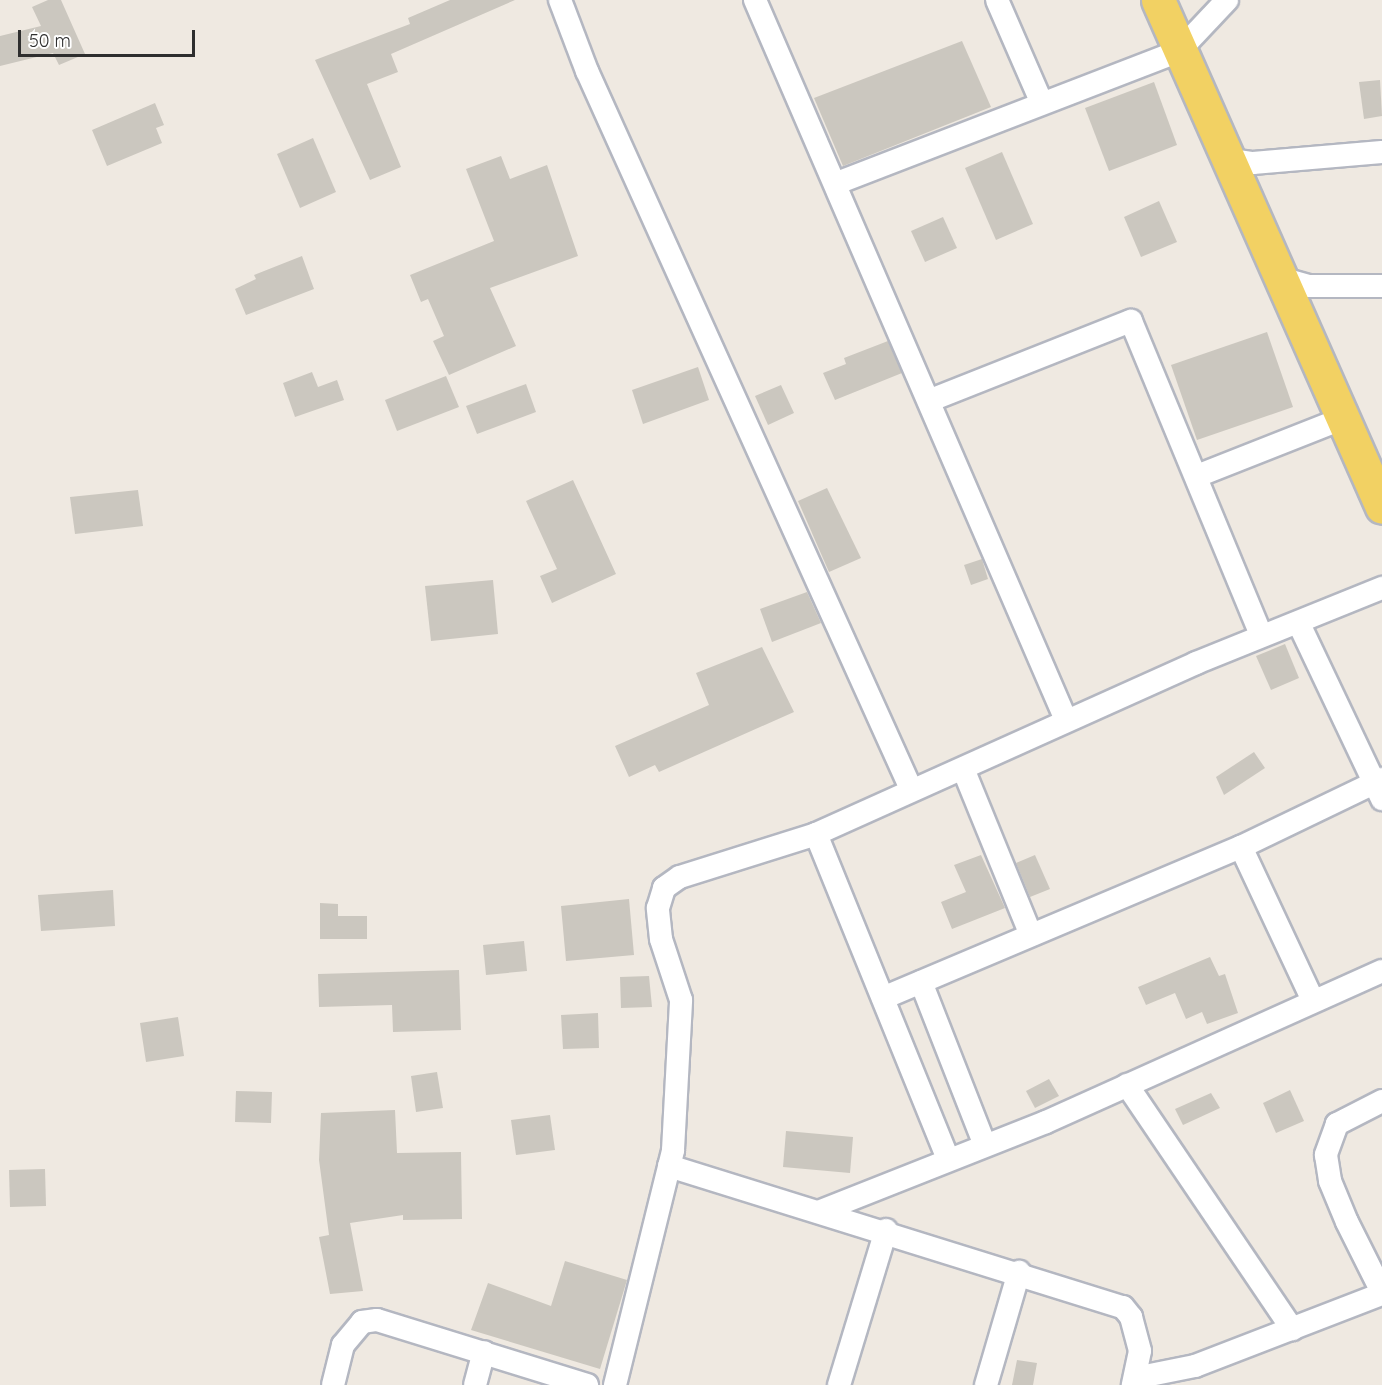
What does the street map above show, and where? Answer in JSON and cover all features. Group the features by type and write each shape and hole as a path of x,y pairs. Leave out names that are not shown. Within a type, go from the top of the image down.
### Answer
{"main road":[{"path":"1158,0 1188,42 1296,282 1378,468 1382,507"},
{"path":"1181,0 1188,42"},
{"path":"1296,282 1344,418 1378,468"}],"street":[{"path":"560,0 587,71 911,789"},
{"path":"755,0 931,400 1066,720"},
{"path":"997,0 1041,101"},
{"path":"837,183 1188,42 1227,0"},
{"path":"1242,161 1382,152"},
{"path":"1296,282 1382,286"},
{"path":"931,400 1131,321 1261,635"},
{"path":"1197,476 1344,418"},
{"path":"615,1385 669,1166 681,1000 661,939 658,908 664,888 680,877 816,834 911,789 964,771 1066,720 1261,635 1299,624 1382,588"},
{"path":"883,998 1380,786 1299,624"},
{"path":"964,771 1031,935"},
{"path":"816,834 948,1159"},
{"path":"1241,847 1313,1001"},
{"path":"821,1211 1127,1085 1382,971"},
{"path":"921,982 986,1145"},
{"path":"1127,1085 1292,1329"},
{"path":"669,1166 886,1230 1123,1307 1136,1330 1140,1351 1134,1382 1195,1366 1382,1293 1347,1222 1330,1181 1326,1155 1337,1124 1382,1101"},
{"path":"838,1385 886,1230"},
{"path":"986,1385 1018,1272"},
{"path":"333,1385 343,1345 362,1322 377,1320 587,1385"},
{"path":"475,1385 484,1352"}],"building":[{"path":"48,0 61,0 85,54 59,65 53,53 0,66 0,36 41,26 32,7"},
{"path":"450,0 515,0 391,54 398,72 367,84 401,167 370,180 315,60 410,24 408,18"},
{"path":"962,41 991,107 843,166 814,98"},
{"path":"1380,80 1382,116 1364,119 1359,82"},
{"path":"1154,82 1177,145 1109,171 1085,108"},
{"path":"155,103 164,125 156,128 162,143 107,166 92,130"},
{"path":"313,138 336,192 300,208 277,154"},
{"path":"1002,152 1033,224 996,240 965,168"},
{"path":"501,156 510,179 547,165 578,256 490,288 516,346 449,375 433,341 444,336 428,299 421,302 410,275 494,241 466,169"},
{"path":"1159,201 1177,242 1141,257 1124,217"},
{"path":"943,217 957,248 925,262 911,231"},
{"path":"302,256 314,289 246,315 235,289 256,279 254,275"},
{"path":"1267,332 1293,407 1197,440 1171,365"},
{"path":"888,341 902,373 835,400 823,373 846,364 844,358"},
{"path":"698,367 709,400 643,424 632,390"},
{"path":"312,372 318,387 337,380 344,400 295,417 283,383"},
{"path":"446,376 459,407 397,431 385,400"},
{"path":"526,384 536,412 477,434 466,406"},
{"path":"781,385 794,413 768,425 755,396"},
{"path":"573,480 616,574 552,603 540,576 557,569 526,501"},
{"path":"827,488 861,558 829,572 798,501"},
{"path":"138,490 143,526 75,534 70,497"},
{"path":"982,559 988,579 971,585 964,565"},
{"path":"493,580 498,634 431,641 425,586"},
{"path":"807,592 821,623 772,642 760,609"},
{"path":"1285,644 1299,678 1271,690 1256,656"},
{"path":"762,647 794,712 659,772 655,765 629,777 615,746 709,705 696,673"},
{"path":"1254,752 1265,768 1224,795 1216,777"},
{"path":"981,855 1005,908 952,929 941,902 966,892 954,865"},
{"path":"1035,855 1050,889 1030,897 1016,863"},
{"path":"113,890 115,926 41,931 38,895"},
{"path":"629,899 634,955 566,961 561,906"},
{"path":"320,903 338,904 338,916 367,916 367,939 320,939"},
{"path":"524,941 527,971 486,975 483,945"},
{"path":"1210,957 1219,976 1225,974 1238,1013 1207,1024 1202,1012 1186,1019 1175,993 1146,1005 1138,987"},
{"path":"459,970 461,1030 393,1032 392,1005 319,1007 318,974"},
{"path":"649,976 652,1007 621,1008 620,977"},
{"path":"598,1013 599,1048 563,1049 561,1015"},
{"path":"178,1017 184,1056 146,1062 140,1023"},
{"path":"437,1072 443,1108 416,1112 411,1076"},
{"path":"1049,1079 1059,1096 1035,1108 1026,1091"},
{"path":"1290,1090 1304,1121 1276,1133 1263,1103"},
{"path":"236,1091 272,1092 271,1123 235,1122"},
{"path":"1211,1093 1220,1108 1183,1125 1175,1109"},
{"path":"395,1110 397,1153 461,1152 462,1219 403,1220 403,1215 350,1223 363,1291 330,1294 319,1237 329,1235 319,1160 321,1113"},
{"path":"550,1115 555,1150 516,1155 511,1120"},
{"path":"786,1131 853,1137 850,1173 783,1167"},
{"path":"45,1169 46,1206 10,1207 9,1170"},
{"path":"565,1261 627,1280 600,1369 471,1330 488,1283 551,1306"},
{"path":"1017,1360 1037,1363 1033,1385 1012,1385"}]}
